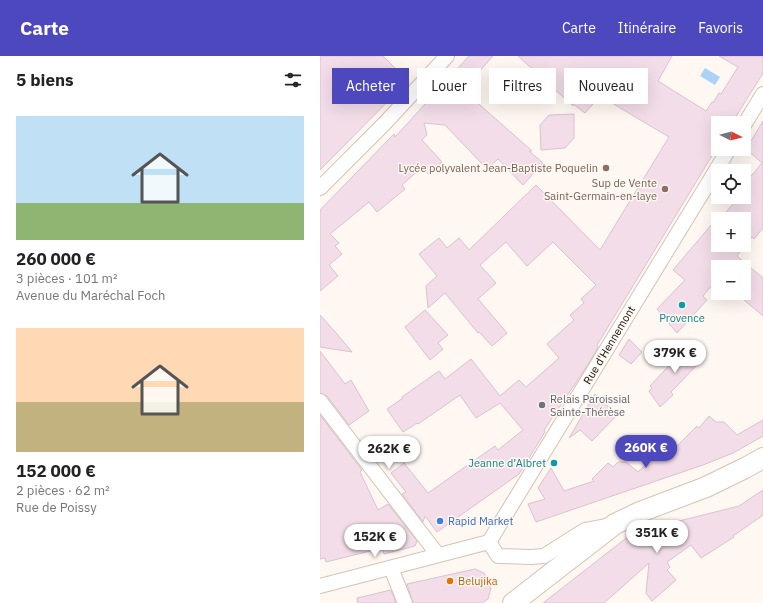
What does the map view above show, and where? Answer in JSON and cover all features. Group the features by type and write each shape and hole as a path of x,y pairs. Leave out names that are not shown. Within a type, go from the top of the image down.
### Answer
{"main road":[{"path":"520,601 615,524 640,512 724,479 763,458"}],"street":[{"path":"320,188 385,123 447,56"},
{"path":"750,116 763,94"},
{"name":"Rue d'Hennemont","path":"489,542 725,156"},
{"path":"320,401 438,555"},
{"path":"320,586 489,542 498,556 544,556 585,530 615,524"},
{"path":"391,568 405,603"}],"water":[{"path":"705,68 720,77 715,85 700,76"}],"building":[{"path":"320,56 383,56 395,68 332,68 332,104 385,104 320,170"},
{"path":"469,56 493,56 481,70 481,68 458,68"},
{"path":"518,56 672,56 658,81 706,111 719,93 721,94 738,67 719,56 763,56 763,73 736,116 711,116 712,156 597,345 598,347 589,363 544,430 545,432 519,474 437,532 425,516 423,522 402,494 406,492 391,473 404,463 428,493 495,446 498,450 523,430 500,403 476,418 460,395 418,424 417,423 403,432 387,409 439,371 445,379 471,359 500,396 519,380 526,387 559,358 547,344 574,320 570,315 584,303 581,299 596,285 553,242 527,266 506,242 480,265 496,283 478,299 507,333 492,346 479,332 478,333 445,293 428,308 426,286 437,276 419,254 439,238 447,248 459,238 469,250 536,185 600,250 669,137 613,104 648,104 648,68 564,68 564,98 556,91 556,68 531,68"},
{"path":"425,104 479,104 532,151 529,151 543,163 523,185 498,159 487,169 445,125 424,123 427,135 422,140 442,162 428,174 422,167 402,185 405,189 377,212 369,202 330,234 339,243 335,246 342,254 329,265 338,276 320,291 320,210 394,134 395,137"},
{"path":"573,104 593,104 585,113"},
{"path":"574,114 574,138 565,148 541,150 540,125 549,115"},
{"path":"763,121 763,228 754,239 752,237 751,238 751,212 726,212 733,204 751,204 751,176 762,163 751,153 751,141"},
{"path":"711,225 711,252 740,252 737,256 742,260 711,260 711,286 703,296 707,300 677,333 657,309 685,280 673,270"},
{"path":"751,268 763,278 763,316 744,300 751,300"},
{"path":"425,310 448,335 438,343 443,349 430,360 405,327"},
{"path":"320,315 337,334 352,352 320,347"},
{"path":"629,339 642,352 631,364 619,355"},
{"path":"688,343 702,356 696,363 698,364 671,392 673,395 660,407 649,391 652,388 650,386 676,358 674,356"},
{"path":"320,351 345,384 351,380 369,411 349,425 327,396 320,393"},
{"path":"595,394 617,415 592,441 580,430 569,438"},
{"path":"320,415 362,470 360,472 378,510 388,504 417,541 415,546 384,554 382,548 326,562 325,558 320,559"},
{"path":"709,416 716,422 724,422 737,435 763,420 763,436 733,453 703,465 536,522 528,504 545,499 538,488 551,468 564,491 594,481 592,479 608,463 613,467 618,462 626,462 638,472 667,443 673,450 697,426 699,428"},
{"path":"763,490 763,515 733,536 734,537 701,558 691,545 667,562 670,567 667,570 676,580 652,601 646,593 649,563 604,603 543,603 625,539 647,529 739,506"},
{"path":"475,569 484,573 491,588 488,599 482,603 413,603 407,584"},
{"path":"391,590 396,603 358,603 357,598"}],"place":[{"name":"Lycée polyvalent Jean-Baptiste Poquelin","path":"606,168"},
{"name":"Sup de Vente Saint-Germain-en-laye","path":"665,189"},
{"name":"Provence","path":"682,305"},
{"name":"Relais Paroissial Sainte-Thérèse","path":"542,405"},
{"name":"Jeanne d’Albret","path":"554,463"},
{"name":"Rapid Market","path":"440,521"},
{"name":"Belujika","path":"450,581"}]}
